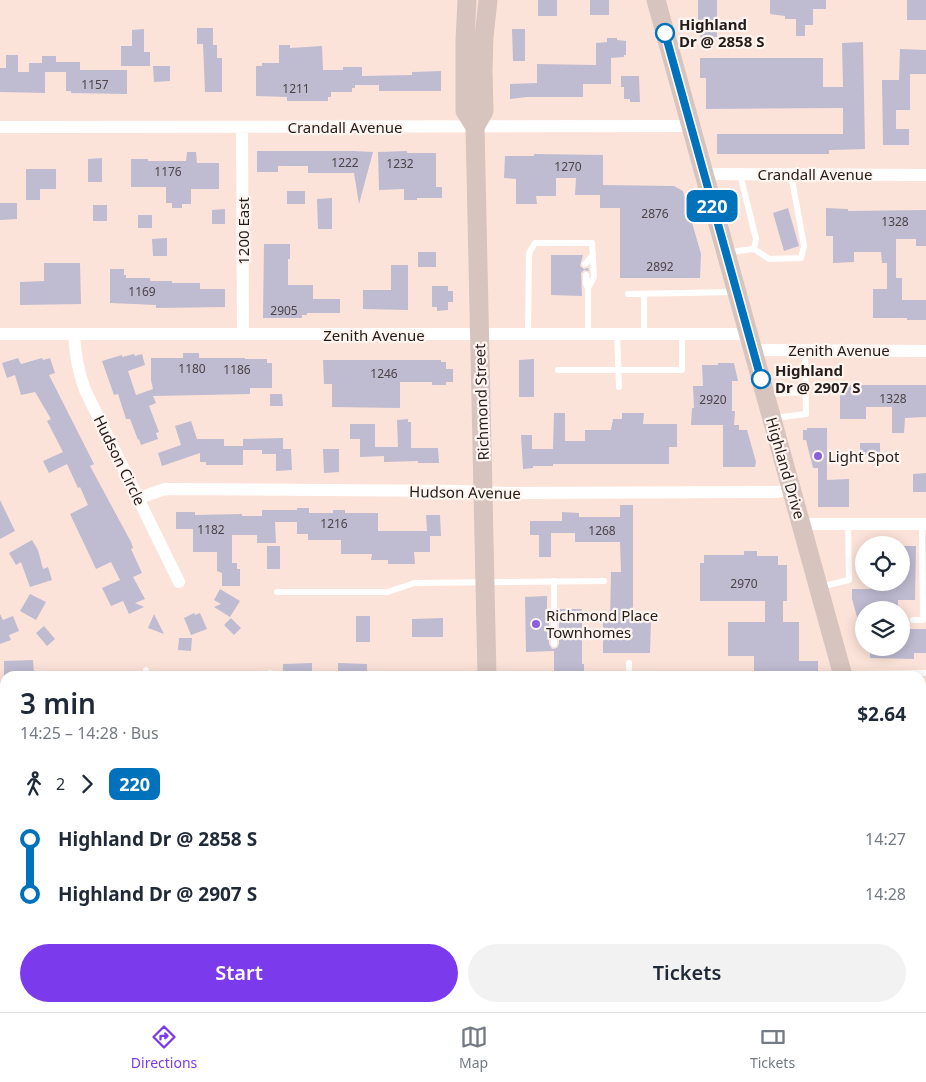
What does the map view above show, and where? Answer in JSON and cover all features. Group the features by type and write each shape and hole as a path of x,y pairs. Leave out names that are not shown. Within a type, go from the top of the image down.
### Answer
{"main road":[{"name":"Richmond Street","path":"467,0 464,48 465,111 475,127 487,671"},
{"name":"Richmond Street","path":"475,127 484,111 484,37 488,0"},
{"name":"Highland Drive","path":"656,0 842,671"}],"street":[{"name":"Crandall Avenue","path":"0,127 690,126"},
{"name":"1200 East","path":"242,127 243,334"},
{"name":"Crandall Avenue","path":"703,174 926,175"},
{"name":"Zenith Avenue","path":"0,334 682,334 805,350 926,350"},
{"name":"Hudson Circle","path":"74,334 75,354 85,390 179,582"},
{"name":"Hudson Avenue","path":"139,498 165,489 777,492 791,488"},
{"path":"801,524 924,524"}],"lane":[{"path":"740,174 756,239 754,249"},
{"path":"725,252 754,249 769,259 801,258 804,246 791,174"},
{"path":"528,334 528,253 535,243 592,244 594,277 588,288"},
{"path":"585,264 593,255"},
{"path":"586,275 588,288 588,334"},
{"path":"628,294 737,292"},
{"path":"644,294 644,334"},
{"path":"618,334 619,387"},
{"path":"558,370 682,370 682,334"},
{"path":"772,419 806,414 805,350"},
{"path":"765,394 806,392"},
{"path":"819,588 849,580 848,524"},
{"path":"913,620 923,620 924,524"},
{"path":"554,581 554,644"},
{"path":"277,592 388,592 414,584 604,581"},
{"path":"629,664 629,671"}],"building":[{"path":"538,0 557,0 557,16 538,16"},
{"path":"590,0 609,0 609,15 590,15"},
{"path":"698,0 717,0 717,37 700,37 700,33 698,33"},
{"path":"770,0 826,0 826,9 813,9 813,25 805,25 805,36 796,36 796,19 785,19 785,16 770,14"},
{"path":"907,0 926,0 926,20 907,20"},
{"path":"197,28 213,28 213,45 217,45 217,58 222,58 222,92 205,92 203,44 197,44"},
{"path":"144,29 144,52 150,52 150,66 121,66 121,46 132,46 132,30"},
{"path":"512,29 525,29 525,61 513,61"},
{"path":"607,38 617,38 617,40 626,41 626,55 624,57 611,58 611,84 583,84 583,97 527,97 510,99 510,84 537,83 537,64 596,65 596,43 607,42"},
{"path":"863,42 865,149 829,150 829,154 717,154 717,134 843,134 843,108 706,109 706,78 700,78 700,58 823,58 823,87 843,87 842,43"},
{"path":"279,45 290,45 290,48 322,46 323,70 343,70 343,67 362,67 362,76 412,75 412,72 441,71 441,91 379,91 379,85 355,85 355,88 352,88 352,92 331,92 331,97 328,97 328,101 287,101 287,97 256,96 256,66 262,66 262,63 279,63"},
{"path":"900,49 926,50 926,74 910,74 910,110 896,110 896,129 909,129 909,145 883,145 882,80 899,80"},
{"path":"6,55 18,55 18,72 45,72 45,93 0,92 0,68 6,68"},
{"path":"42,56 56,56 56,62 80,62 80,70 127,70 127,94 71,93 71,91 66,91 66,72 29,72 29,63 42,63"},
{"path":"153,66 170,66 170,81 154,82"},
{"path":"621,76 639,76 640,102 630,102 630,99 624,99 624,87 621,87"},
{"path":"257,151 373,152 359,204 354,173 308,173 308,166 278,166 278,172 257,172"},
{"path":"407,151 407,153 436,153 436,187 442,187 442,198 404,200 404,189 379,190 378,152"},
{"path":"187,152 196,152 197,163 219,163 219,189 191,189 191,204 182,204 182,208 172,208 172,203 166,203 166,187 131,187 131,159 186,161"},
{"path":"534,154 603,155 603,185 674,186 683,191 701,254 700,278 620,278 620,208 600,208 600,195 575,195 576,178 556,178 556,196 536,196 537,204 516,204 516,179 504,178 505,156 534,156"},
{"path":"102,158 102,182 88,182 88,159"},
{"path":"26,169 56,169 56,189 40,189 40,200 26,200"},
{"path":"287,191 305,191 305,204 287,204"},
{"path":"332,198 332,229 318,229 317,199"},
{"path":"0,203 17,203 17,219 0,220"},
{"path":"93,205 107,205 107,221 93,221"},
{"path":"788,208 799,246 784,251 773,213"},
{"path":"826,208 848,209 848,211 926,210 926,246 916,246 916,239 896,239 896,278 902,278 902,300 926,300 926,320 873,318 873,289 887,289 887,263 882,263 881,252 854,252 854,262 833,263 833,236 826,236"},
{"path":"225,209 225,224 212,224 212,210"},
{"path":"138,215 152,215 152,228 138,228"},
{"path":"167,238 167,256 153,256 152,239"},
{"path":"264,244 290,244 288,285 313,285 313,299 340,299 340,313 307,313 307,315 302,315 302,318 263,318"},
{"path":"418,252 436,252 436,267 418,267"},
{"path":"551,255 583,255 580,266 584,269 588,268 589,271 584,270 581,273 582,296 551,295"},
{"path":"44,263 80,263 81,304 20,305 20,282 44,281"},
{"path":"391,265 408,265 408,310 363,309 363,290 391,290"},
{"path":"110,269 124,269 126,278 150,278 150,281 172,281 172,283 200,283 200,289 225,289 225,307 156,308 156,305 110,303"},
{"path":"432,286 448,286 448,291 453,291 453,302 448,302 448,310 437,311 437,307 432,307"},
{"path":"183,353 199,353 199,358 267,359 267,363 272,363 272,388 250,388 250,394 153,396 156,403 149,406 159,432 156,433 158,439 141,445 130,419 126,419 118,394 114,395 102,361 122,355 122,357 142,354 145,365 128,371 136,395 153,389 151,358 183,358"},
{"path":"18,358 21,364 42,358 43,360 50,358 55,373 49,375 94,464 90,466 131,542 133,548 131,549 142,573 133,577 145,599 135,603 144,607 129,614 123,601 111,606 102,588 120,580 111,562 96,569 70,514 88,505 67,464 49,473 43,461 63,452 47,421 51,419 35,392 21,395 15,375 7,378 2,363"},
{"path":"534,359 534,397 519,397 519,360"},
{"path":"323,360 441,360 441,362 446,362 446,369 453,369 453,382 446,382 446,385 432,385 432,382 400,382 400,408 332,407 332,384 324,384"},
{"path":"718,363 734,363 738,381 732,381 732,411 735,411 734,425 739,425 739,430 747,430 756,462 755,467 723,467 723,425 691,425 692,408 694,408 693,386 703,386 702,365 718,365"},
{"path":"840,385 926,385 926,417 905,418 904,433 892,433 892,407 866,407 866,419 840,419"},
{"path":"270,394 282,394 283,406 270,406"},
{"path":"554,413 565,413 565,441 585,441 585,430 611,430 613,419 622,419 622,413 644,413 643,424 677,424 677,447 669,447 669,464 553,464 553,466 533,466 533,468 523,469 521,435 532,435 532,449 553,449"},
{"path":"408,419 408,422 411,422 411,448 438,448 439,463 418,463 418,461 384,462 384,456 360,457 360,439 350,439 350,424 375,424 375,447 398,447 397,420"},
{"path":"191,421 197,439 224,439 224,446 243,446 243,465 206,465 206,462 200,462 200,453 162,466 158,453 181,445 175,426"},
{"path":"807,428 827,428 827,480 849,479 849,507 818,507 818,468 813,468 806,440 803,440 803,430 807,430"},
{"path":"283,438 283,449 291,449 292,470 276,471 276,454 262,454 262,450 243,450 243,439"},
{"path":"860,443 880,443 880,455 860,455"},
{"path":"323,449 339,449 339,472 324,473"},
{"path":"926,473 926,492 913,492 913,474"},
{"path":"0,500 15,531 0,539"},
{"path":"620,505 633,505 633,619 651,620 650,653 603,653 603,619 610,619 611,572 621,572 620,542 575,542 575,533 551,533 551,557 539,557 539,535 530,535 530,521 562,521 562,512 579,513 579,517 620,517"},
{"path":"297,508 309,508 309,513 333,513 333,510 345,510 345,513 378,513 378,531 427,531 426,515 440,515 441,536 430,536 430,552 414,552 415,564 388,564 388,560 371,560 372,554 341,554 341,540 308,540 308,534 297,534 297,522 275,522 276,543 257,543 257,535 232,535 232,563 237,563 237,569 240,569 240,586 222,586 222,573 217,571 217,552 193,552 193,529 176,529 176,512 195,512 195,515 242,514 242,516 262,516 262,510 297,510"},
{"path":"32,540 38,550 43,569 48,567 52,580 30,587 21,562 16,565 9,553"},
{"path":"267,546 280,546 280,569 267,569"},
{"path":"910,546 916,546 915,600 855,601 855,610 852,589 855,589 855,591 910,591"},
{"path":"744,551 757,551 757,556 778,556 778,565 787,565 787,601 783,601 783,622 799,622 799,661 818,661 818,671 754,671 754,656 728,656 728,622 765,622 765,601 700,601 700,563 704,563 704,555 744,555"},
{"path":"220,589 240,601 230,617 214,607 221,604 214,600"},
{"path":"30,594 46,602 36,620 20,611"},
{"path":"547,596 549,644 552,649 557,648 559,644 559,609 582,609 582,664 584,664 584,671 554,671 554,651 526,652 525,597"},
{"path":"194,613 195,615 200,613 207,629 191,635 184,618"},
{"path":"0,614 3,620 13,616 19,631 9,635 11,640 0,644"},
{"path":"154,614 164,634 148,628"},
{"path":"356,616 370,616 370,642 356,642"},
{"path":"231,618 241,628 234,635 224,625"},
{"path":"443,618 443,637 412,637 412,619"},
{"path":"44,626 55,639 47,646 36,633"},
{"path":"910,629 926,629 926,653 914,653 914,659 870,658 870,656 910,656"},
{"path":"179,638 192,638 191,651 178,650"},
{"path":"33,660 34,671 4,671 4,661"},
{"path":"312,663 312,671 283,671 283,664"},
{"path":"338,663 367,664 367,671 338,671"}],"bus line":[{"name":"220","path":"665,33 761,379"}],"place":[{"name":"Highland Dr @ 2858 S","path":"665,33"},
{"name":"Highland Dr @ 2907 S","path":"761,379"},
{"name":"Light Spot","path":"818,456"},
{"name":"Richmond Place Townhomes","path":"536,624"}]}
